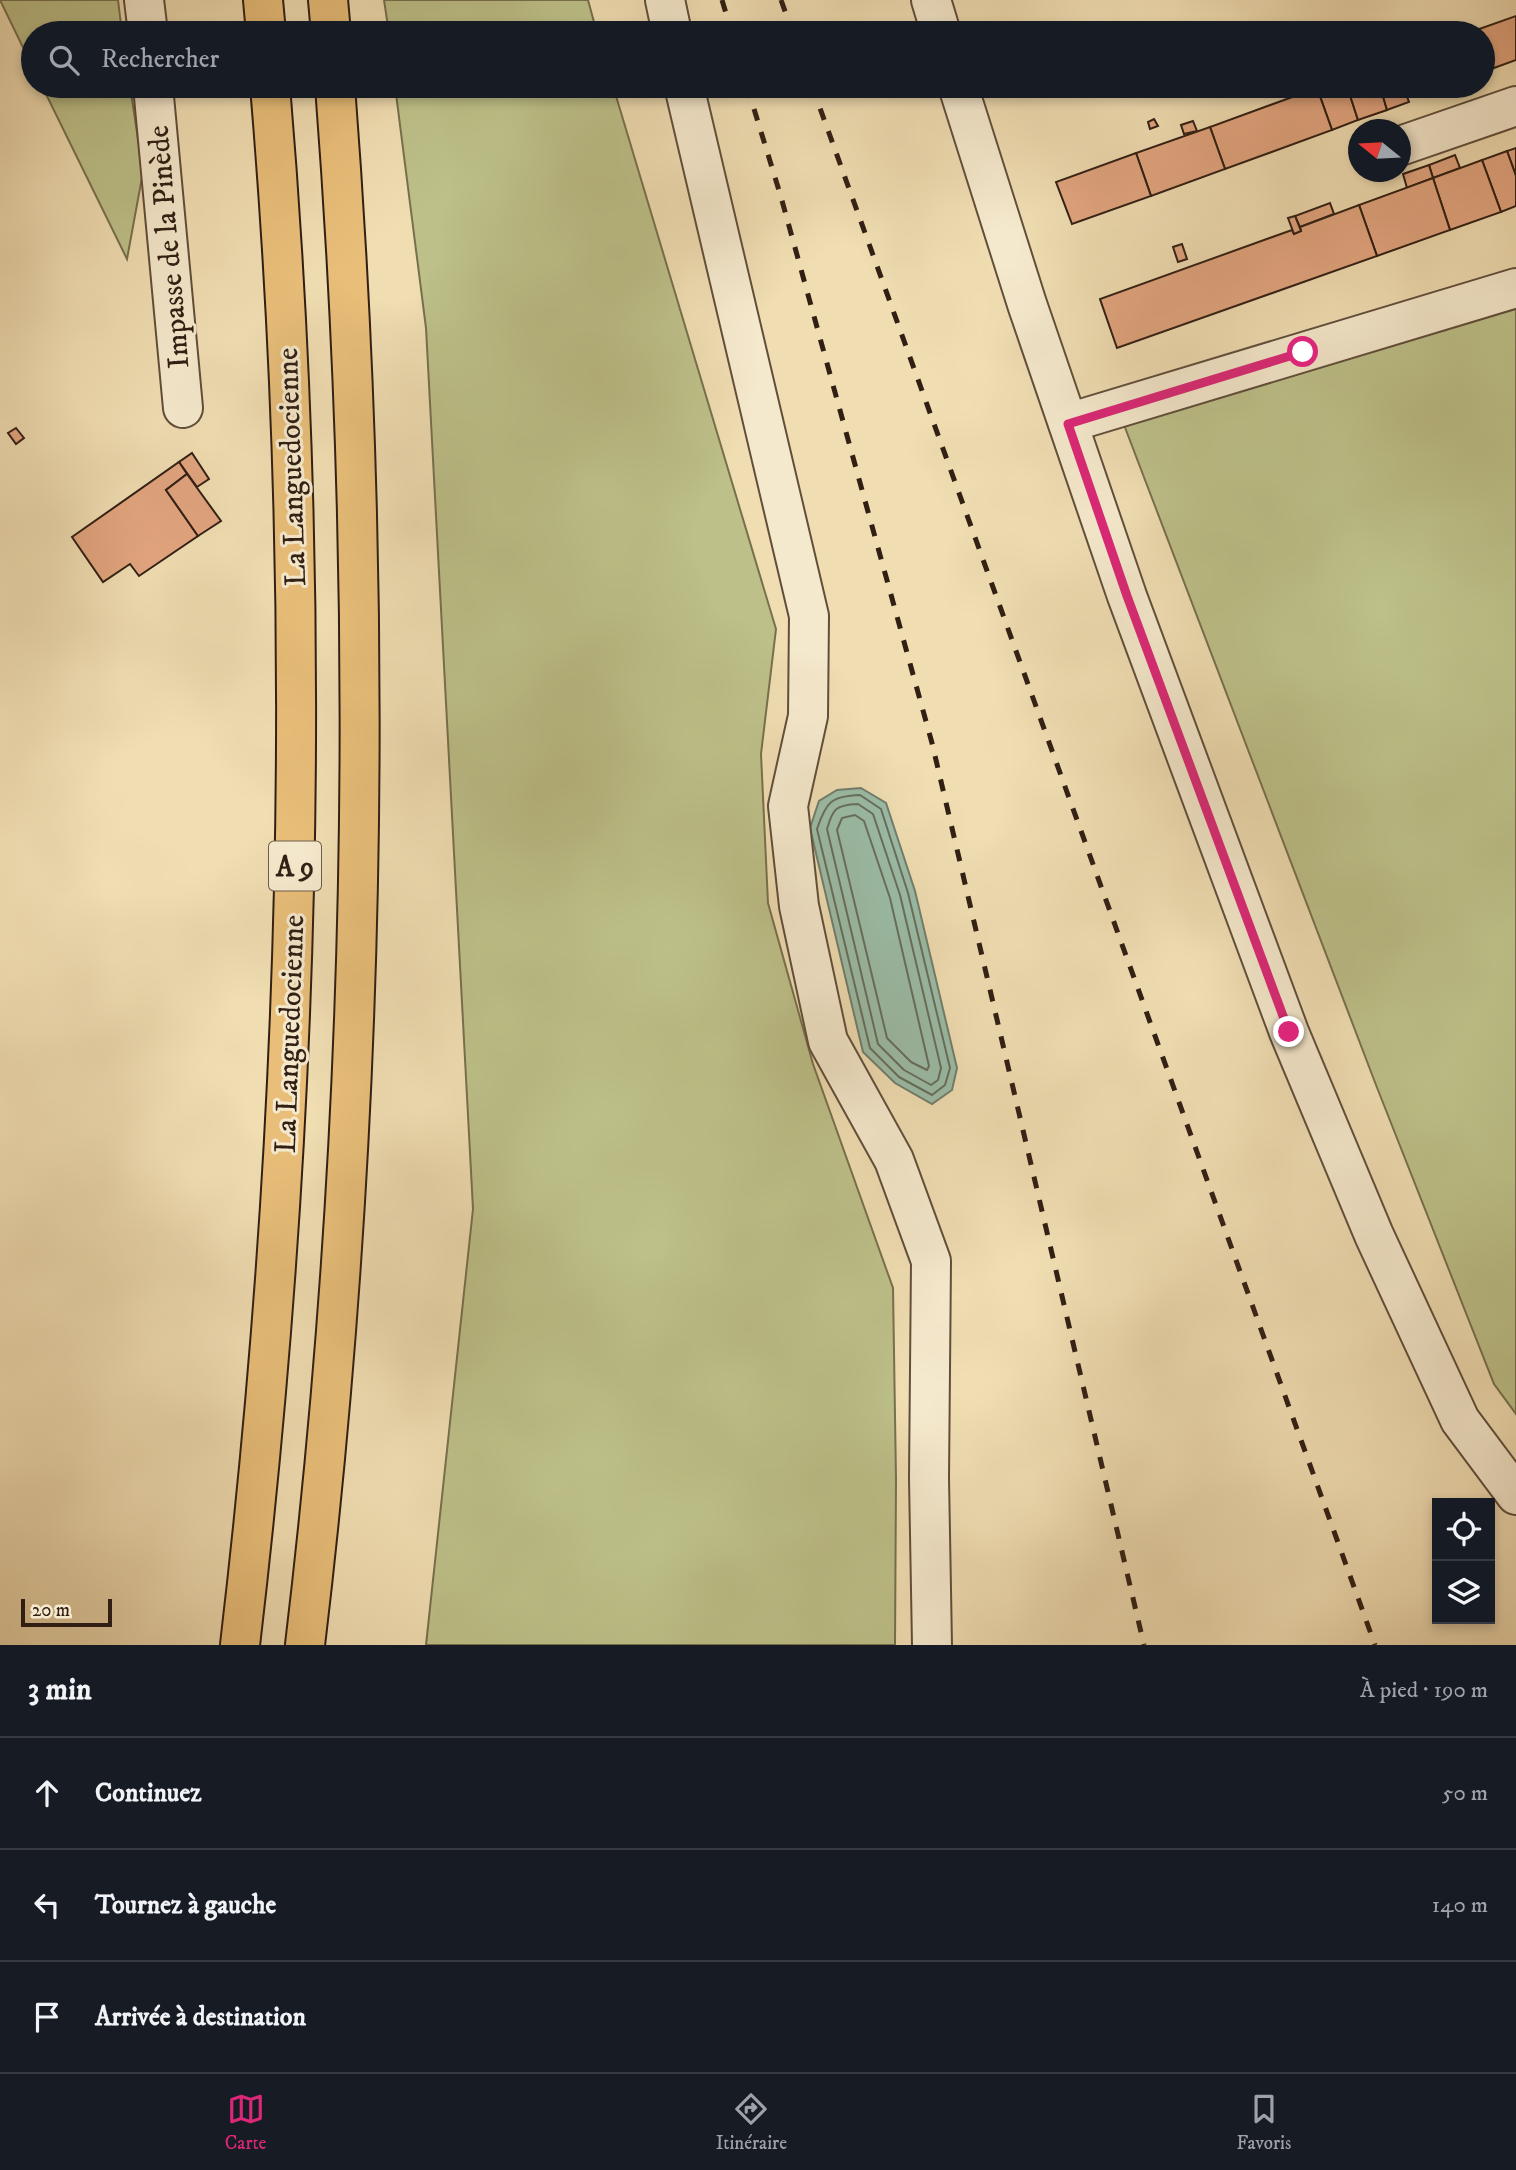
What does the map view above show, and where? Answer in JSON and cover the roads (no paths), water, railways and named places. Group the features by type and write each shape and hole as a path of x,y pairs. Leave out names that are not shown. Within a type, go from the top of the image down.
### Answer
{"highway":[{"path":"263,0 265,21"},
{"path":"328,0 330,21"},
{"name":"La Languedocienne","path":"240,1645 254,1527 276,1273 289,1077 294,903 296,682 292,453 280,214 271,98"},
{"name":"A 9","path":"305,1645 331,1392 346,1180 361,807 354,382 336,98"}],"street":[{"path":"144,0 147,21"},
{"path":"665,0 669,21"},
{"path":"931,0 937,21"},
{"name":"Impasse de la Pinède","path":"154,98 183,408"},
{"path":"687,98 809,615 808,716 788,806 802,919 828,1041 894,1160 931,1261 929,1478 932,1645"},
{"path":"962,98 1027,304 1127,596 1289,1032 1374,1235 1460,1420 1516,1495"},
{"path":"1411,143 1516,106"},
{"path":"1068,424 1516,288"}],"water":[{"path":"861,788 886,803 915,891 957,1068 952,1090 932,1104 895,1083 863,1052 810,828 819,801 837,790"}],"railway":[{"path":"722,0 728,21"},
{"path":"781,0 789,21"},
{"path":"751,98 781,197 932,743 1144,1645"},
{"path":"816,98 1375,1645"}]}
